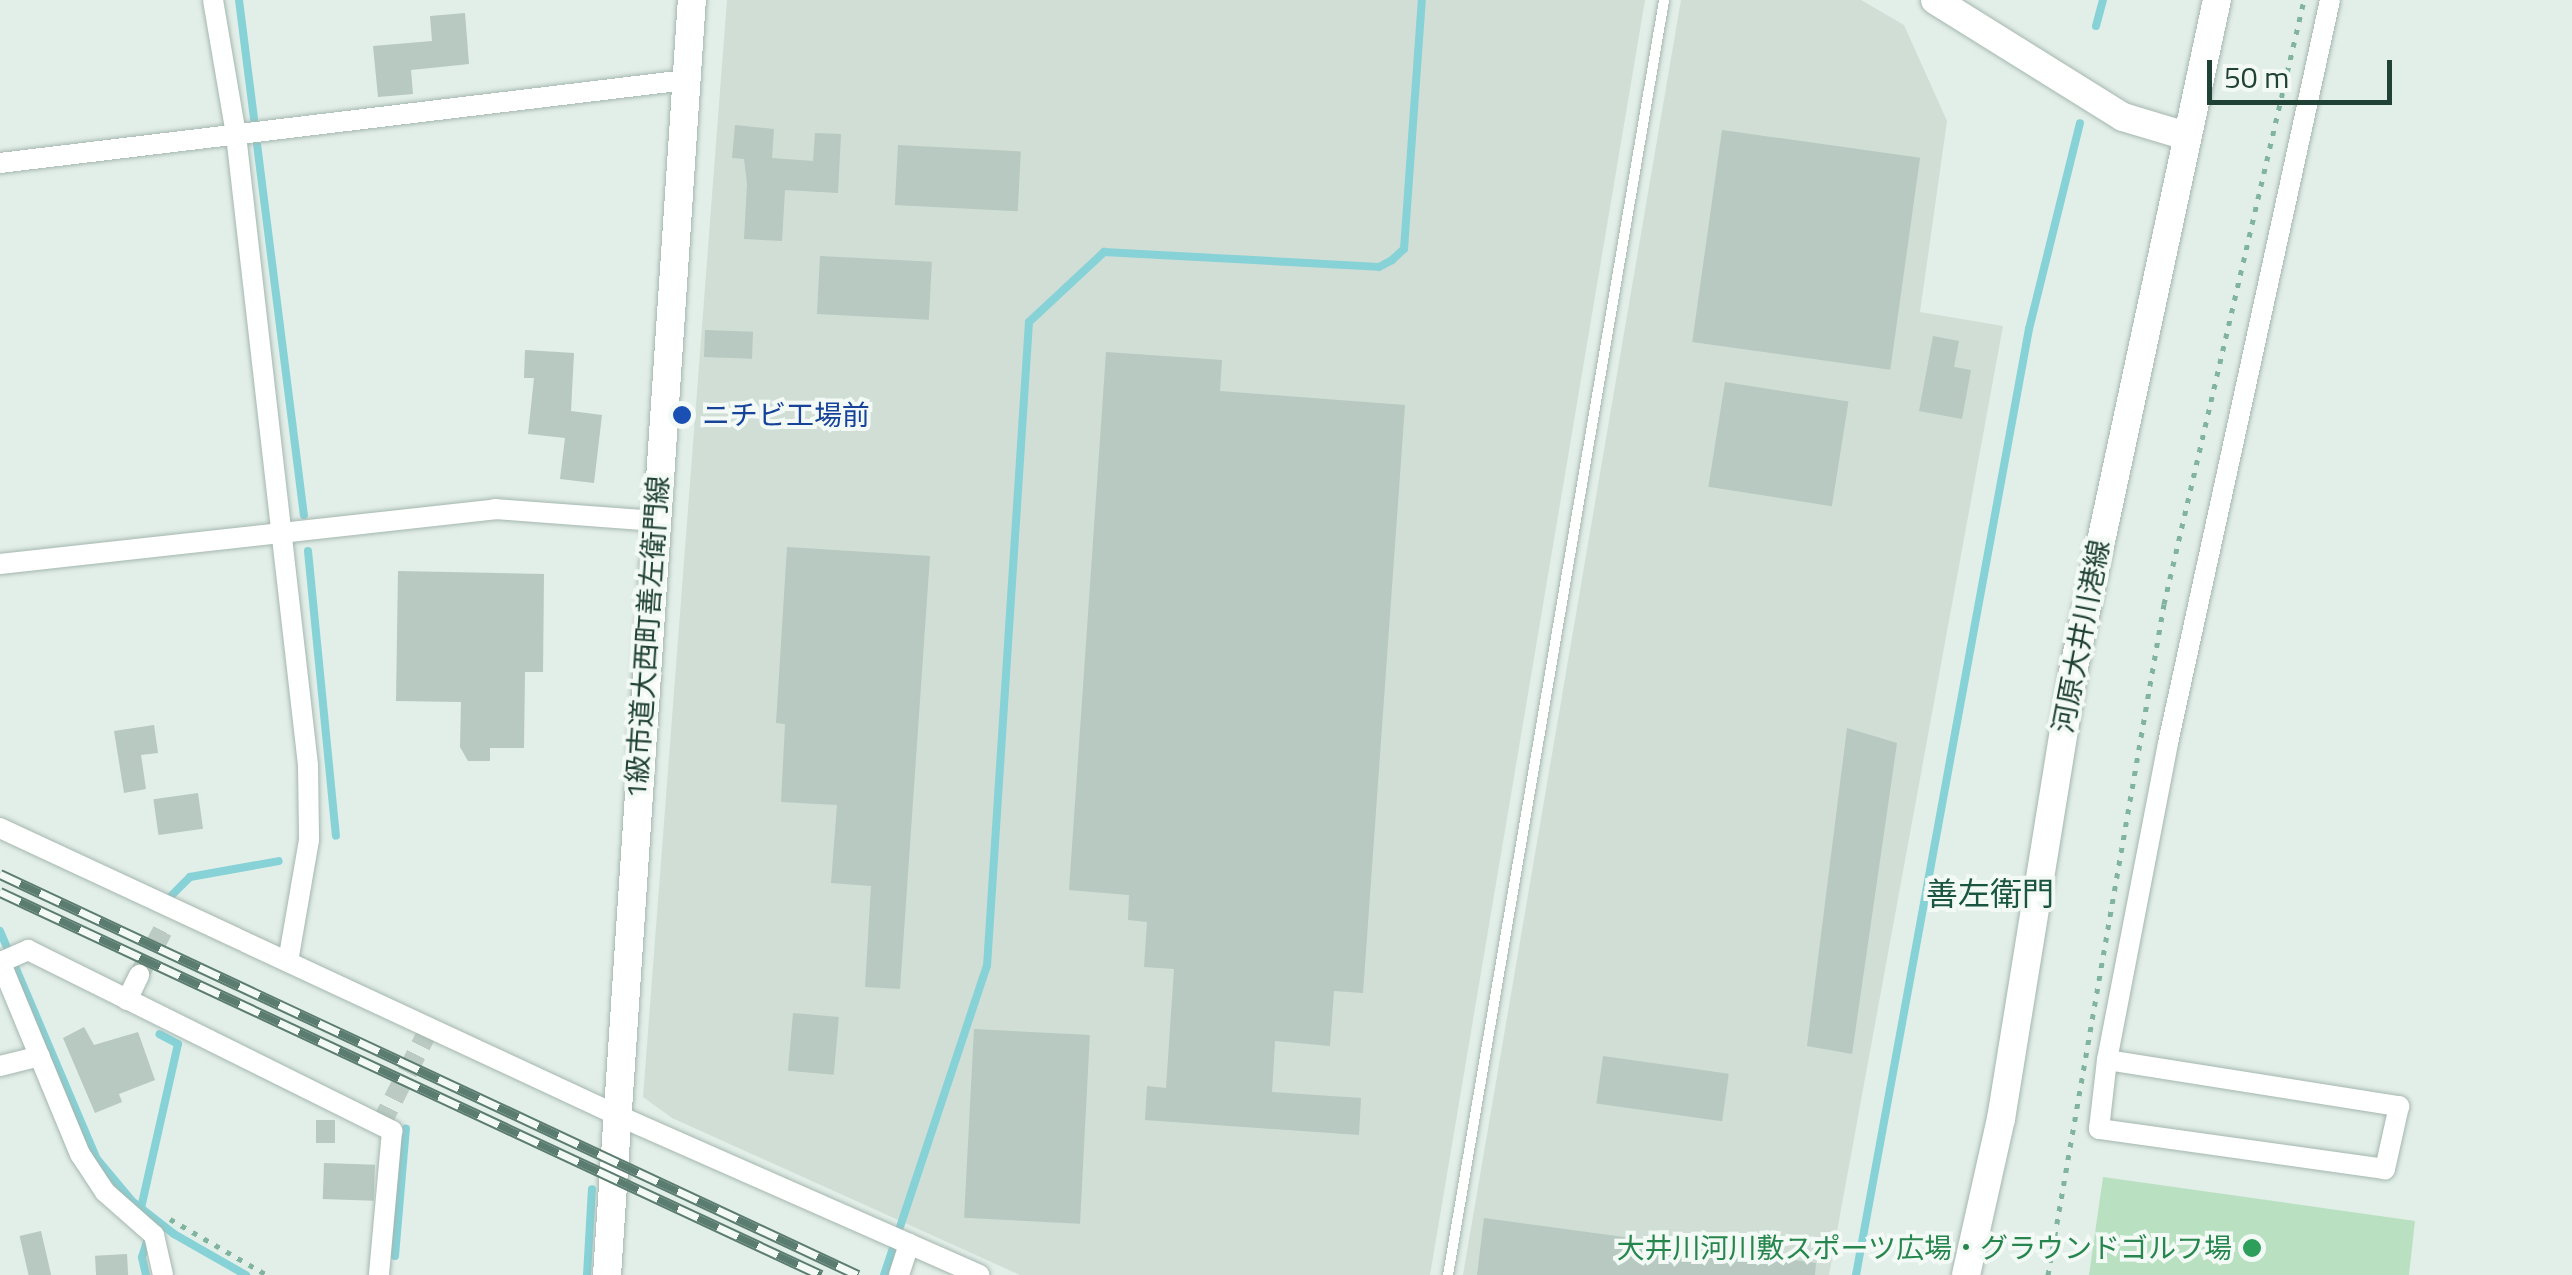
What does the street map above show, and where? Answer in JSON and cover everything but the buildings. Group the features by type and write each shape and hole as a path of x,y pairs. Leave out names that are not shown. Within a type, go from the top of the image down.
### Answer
{"main road":[{"name":"1級市道大西町善左衛門線","path":"613,1273 618,1116 653,522 692,0"},
{"path":"1935,0 2123,118 2184,134"},
{"name":"河原大井川港線","path":"1966,1275 2001,1119 2073,672 2184,134 2217,0"}],"street":[{"path":"213,0 236,135 285,535 309,840 288,961"},
{"path":"2107,1060 2399,1106 2386,1169 2099,1130 2107,1060 2168,743 2330,0"},
{"path":"0,163 686,80"},
{"path":"0,564 494,509 653,522"},
{"path":"0,828 167,918 288,961 618,1116 980,1275"},
{"path":"163,1275 154,1235 105,1192 80,1154 1,961 28,950 392,1131 380,1275"},
{"path":"128,1000 140,974"},
{"path":"0,1066 40,1056"},
{"path":"899,1275 909,1244"}],"lane":[{"path":"1448,1275 1664,0"}],"path":[{"path":"154,1235 169,1219 267,1275"}],"shaded area":[{"path":"727,0 1645,0 1430,1275 1020,1275 672,1118 643,1097"},
{"path":"1681,0 1861,0 1904,25 1947,121 1920,312 2003,326 1829,1275 1463,1275"}],"green space":[{"name":"大井川河川敷スポーツ広場・グラウンドゴルフ場","path":"2103,1177 2415,1221 2409,1275 2089,1275"}],"waterway":[{"path":"239,0 254,119"},
{"path":"884,1275 987,966 1029,322 1104,252 1379,267 1392,260 1404,249 1422,0"},
{"path":"2096,26 2103,0"},
{"path":"1856,1275 2029,329 2080,123"},
{"path":"257,144 304,515"},
{"path":"308,551 336,836"},
{"path":"171,896 190,877 279,861"},
{"path":"0,931 97,1159 133,1202 174,1234 246,1275"},
{"path":"141,1208 178,1044 159,1034"},
{"path":"395,1256 406,1128"},
{"path":"587,1275 592,1189"},
{"path":"146,1275 142,1257 149,1236"}],"tunnel":[{"path":"139,975 164,928"},
{"path":"380,1126 431,1025"}],"railway":[{"path":"0,874 858,1275"},
{"path":"0,892 821,1275"}],"place":[{"name":"ニチビ工場前","path":"682,415"},
{"name":"大井川河川敷スポーツ広場・グラウンドゴルフ場","path":"2252,1248"}],"district":[{"name":"善左衛門","path":"1990,893"}]}
